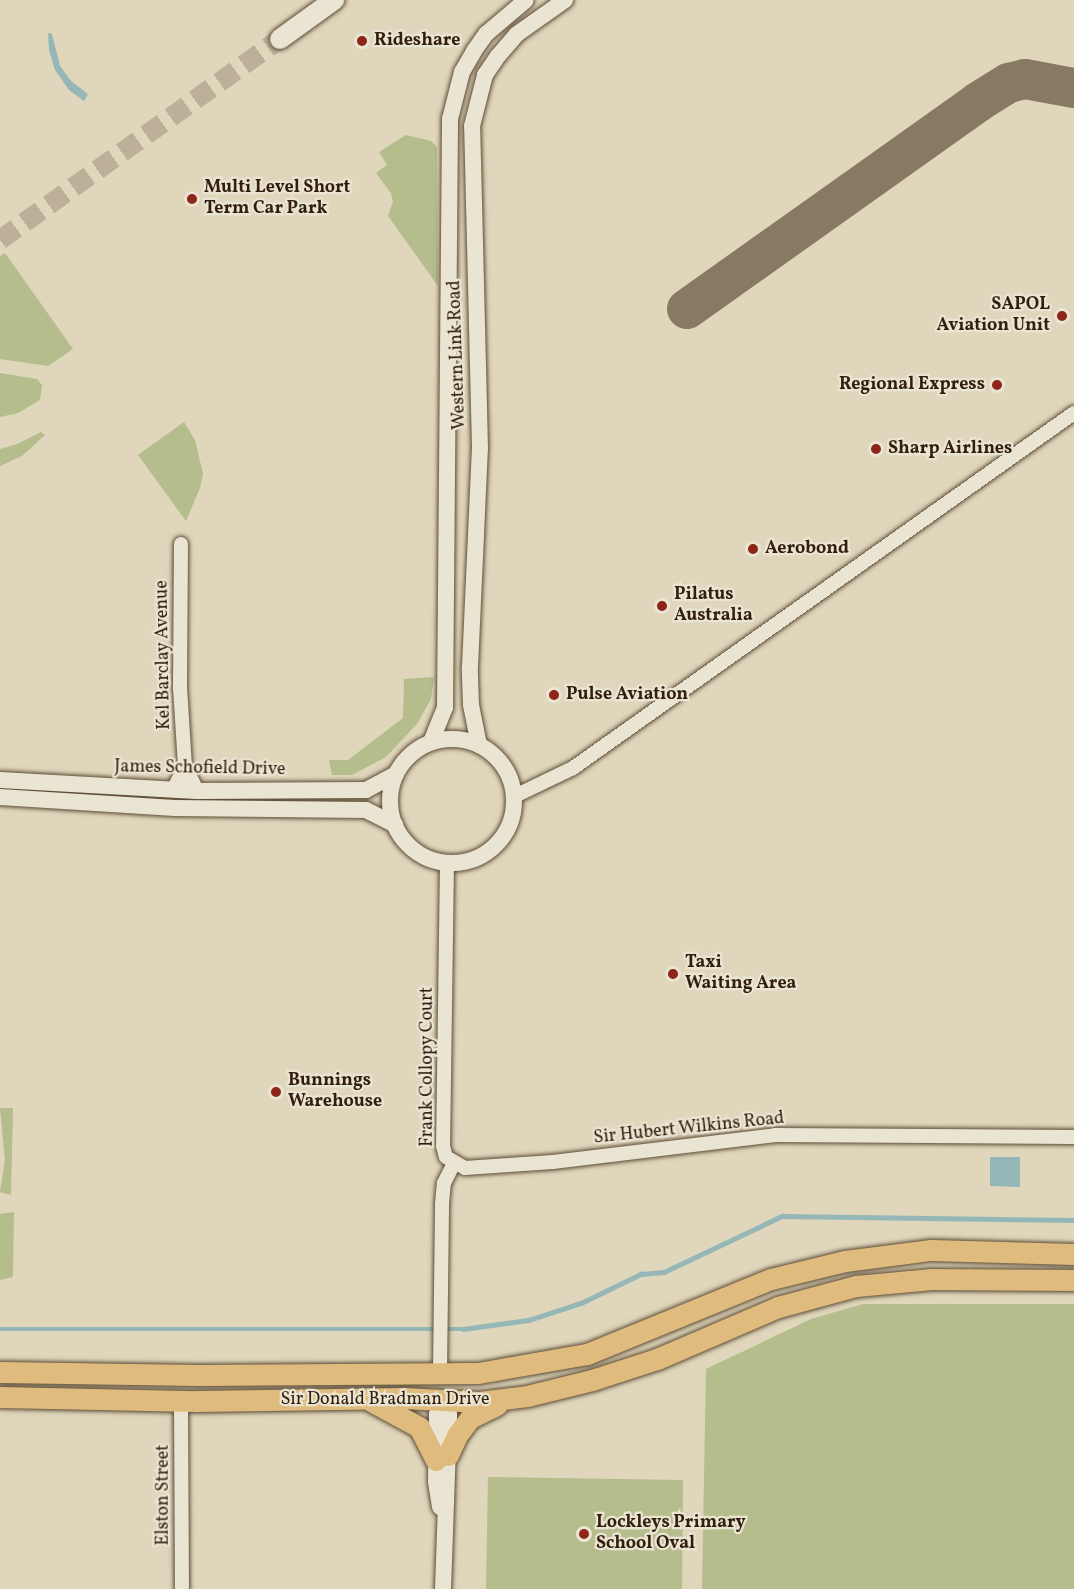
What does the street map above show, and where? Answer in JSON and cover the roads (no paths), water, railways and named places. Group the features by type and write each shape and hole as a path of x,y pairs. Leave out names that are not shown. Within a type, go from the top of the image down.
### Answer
{"main road":[{"path":"280,39 334,0"},
{"name":"Sir Donald Bradman Drive","path":"0,1372 198,1375 477,1373 587,1354 771,1279 845,1261 931,1250 1074,1254"},
{"name":"Sir Donald Bradman Drive","path":"0,1397 181,1401 404,1398 444,1402 479,1402 517,1397 603,1377 657,1359 778,1307 856,1286 932,1279 1074,1280"},
{"path":"386,1373 425,1388 444,1402 477,1373"},
{"path":"367,1399 419,1427 442,1458 470,1418 517,1397"}],"street":[{"name":"Western Link Road","path":"431,742 445,708 450,119 462,72 474,51 486,34 526,0"},
{"name":"Western Link Road","path":"479,745 471,705 470,667 480,448 472,126 485,75 498,56 517,34 566,0"},
{"path":"514,796 573,768 1074,413"},
{"name":"Kel Barclay Avenue","path":"181,544 180,687 185,766 197,791"},
{"path":"456,739 479,745 504,766 514,796 511,822 496,845 474,859 447,863 436,861 416,851 395,825 390,804 396,774 411,755 431,742 456,739"},
{"path":"173,790 185,766"},
{"name":"James Schofield Drive","path":"0,780 197,791 366,790 396,774"},
{"name":"James Schofield Drive","path":"0,797 175,808 366,810 395,825"},
{"name":"Frank Collopy Court","path":"440,1373 442,1204 444,1183 454,1163 446,1157 443,1146 447,863"},
{"name":"Sir Hubert Wilkins Road","path":"454,1163 465,1168 486,1169 775,1136 1074,1137"},
{"name":"Elston Street","path":"181,1401 182,1589"},
{"path":"442,1589 442,1458 437,1414 444,1402"}],"water":[{"path":"48,33 52,34 60,66 71,81 88,94 84,101 69,90 55,70 49,50"},
{"path":"990,1157 1020,1157 1020,1187 990,1186"}],"waterway":[{"path":"0,1329 463,1329 529,1320 581,1303 641,1274 664,1272 782,1216 1074,1220"}],"tunnel":[{"path":"0,240 280,39"}],"place":[{"name":"Rideshare","path":"362,41"},
{"name":"Multi Level Short Term Car Park","path":"192,199"},
{"name":"SAPOL Aviation Unit","path":"1062,316"},
{"name":"Regional Express","path":"997,385"},
{"name":"Sharp Airlines","path":"876,449"},
{"name":"Aerobond","path":"753,549"},
{"name":"Pilatus Australia","path":"662,606"},
{"name":"Pulse Aviation","path":"554,695"},
{"name":"Taxi Waiting Area","path":"673,974"},
{"name":"Bunnings Warehouse","path":"276,1092"},
{"name":"Lockleys Primary School Oval","path":"584,1534"}]}
